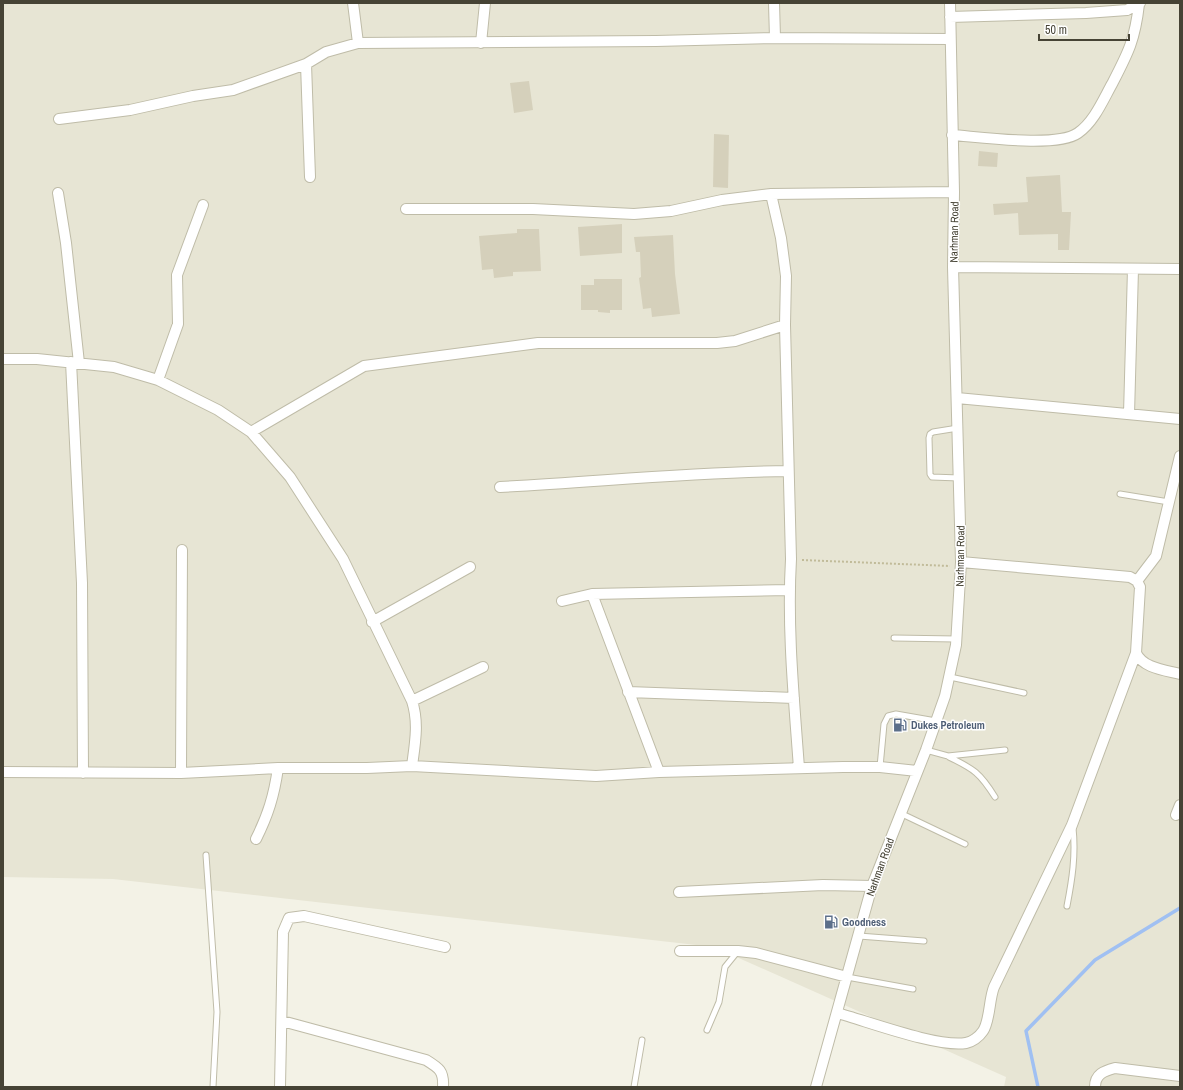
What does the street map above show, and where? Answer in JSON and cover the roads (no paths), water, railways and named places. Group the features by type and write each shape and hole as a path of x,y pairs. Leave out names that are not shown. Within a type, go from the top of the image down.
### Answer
{"street":[{"path":"352,3 358,43"},
{"path":"481,43 485,3"},
{"path":"774,3 775,38"},
{"name":"Narhman Road","path":"816,1087 872,886 936,721 950,677 956,639 961,564 953,266 954,192 950,3"},
{"path":"950,17 1086,13 1128,10 1139,4"},
{"path":"952,135 1054,141 1077,134 1087,125 1099,108 1131,48 1136,29 1139,4"},
{"path":"59,119 130,110 193,96 233,90 306,64 326,52 358,43 481,43 775,38 950,39"},
{"path":"306,64 310,177"},
{"path":"58,192 66,243 75,363 82,583 83,773"},
{"path":"406,209 533,209 634,214 671,211 722,200 771,194 954,192"},
{"path":"771,194 781,238 786,276 785,325 791,559 789,590 799,768"},
{"path":"158,380 178,324 177,275 203,206"},
{"path":"953,266 1180,269"},
{"path":"1129,414 1133,268"},
{"path":"251,432 364,366 538,343 717,343 735,340 785,325"},
{"path":"3,359 37,359 114,367 158,380 218,410 251,432 290,477 343,560 372,622 412,701 416,714 417,728 412,766"},
{"path":"957,398 1180,419"},
{"path":"1137,581 1156,556 1180,456"},
{"path":"500,487 606,481 717,472 788,471"},
{"path":"181,773 182,550"},
{"path":"837,1013 936,1042 954,1044 967,1043 977,1038 984,1030 989,999 1072,825 1136,652 1140,587 1137,581 1130,577 961,564"},
{"path":"372,622 470,567"},
{"path":"562,601 592,594 789,590"},
{"path":"592,594 659,772"},
{"path":"1136,652 1139,659 1145,664 1180,674"},
{"path":"412,701 483,667"},
{"path":"628,692 794,698"},
{"path":"3,772 181,773 278,768 367,768 412,766 596,776 659,772 799,768 880,767 917,771"},
{"path":"256,839 268,815 275,790 278,768"},
{"path":"1176,815 1180,805"},
{"path":"679,892 823,885 872,886"},
{"path":"280,1087 283,932 289,918 304,916 445,947"},
{"path":"680,951 738,951 756,953 847,977"},
{"path":"282,1021 426,1060 438,1068 444,1077 443,1087"},
{"path":"1094,1087 1098,1076 1105,1071 1115,1068 1180,1076"}],"lane":[{"path":"958,428 933,432 930,434 929,438 930,474 932,477 959,478"},
{"path":"1120,494 1169,502"},
{"path":"894,638 956,639"},
{"path":"950,677 1024,693"},
{"path":"880,767 884,724 888,716 896,714 936,721"},
{"path":"926,750 948,756 973,768 983,778 995,797"},
{"path":"948,756 1005,750"},
{"path":"900,813 966,844"},
{"path":"1067,906 1074,867 1072,825"},
{"path":"206,854 216,1012 213,1087"},
{"path":"859,936 924,941"},
{"path":"707,1030 719,1002 725,967 738,951"},
{"path":"847,977 913,990"},
{"path":"634,1087 642,1040"}],"waterway":[{"path":"1038,1087 1026,1031 1095,960 1180,908"}],"place":[{"name":"Dukes Petroleum","path":"900,725"},
{"name":"Goodness","path":"831,922"}]}
